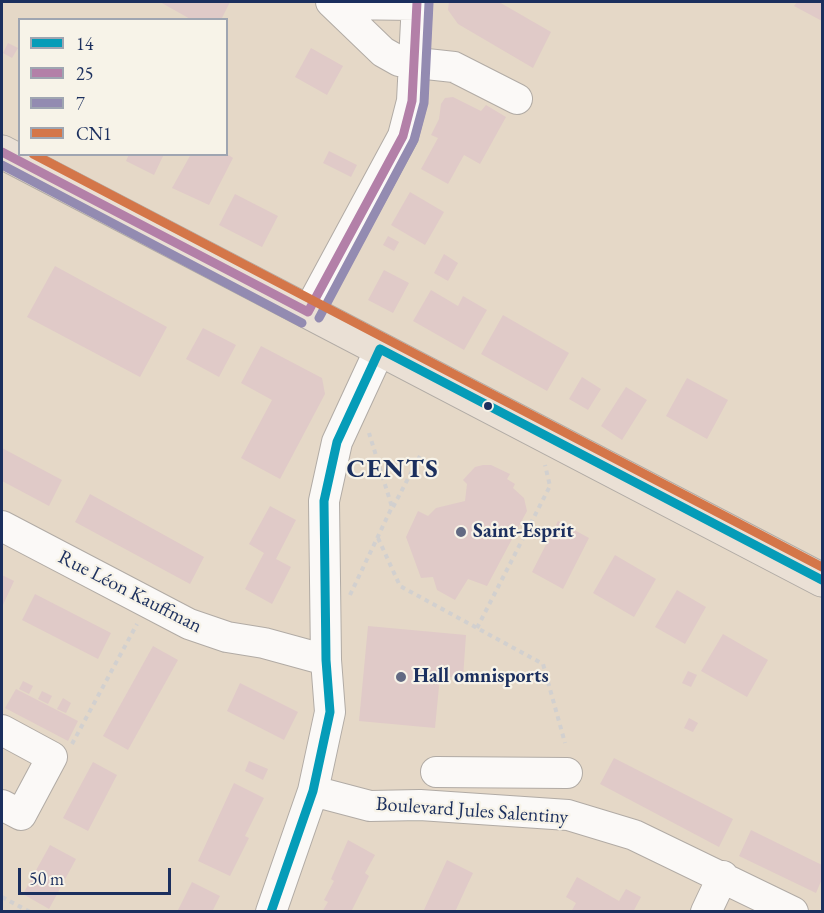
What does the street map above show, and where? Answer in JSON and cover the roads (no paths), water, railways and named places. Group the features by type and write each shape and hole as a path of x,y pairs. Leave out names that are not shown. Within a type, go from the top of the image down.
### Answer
{"main road":[{"path":"2,152 822,580"}],"street":[{"path":"308,312 403,136 412,101 417,3 387,7 334,3"},
{"path":"334,3 383,52 399,61 454,67 517,99"},
{"path":"271,912 313,792 330,712 326,660 324,501 337,442 380,349"},
{"name":"Rue Léon Kauffman","path":"2,526 189,624 227,638 264,643 326,660"},
{"name":"Rue Léon Kauffman","path":"264,643 326,613"},
{"path":"2,730 52,757 21,815 2,805"},
{"path":"436,772 567,773"},
{"name":"Boulevard Jules Salentiny","path":"313,792 370,806 420,805 568,815 634,835 723,876 793,912"},
{"path":"706,912 723,876"}],"place":[{"name":"Saint-Esprit","path":"461,532"},
{"name":"Hall omnisports","path":"401,677"}],"district":[{"name":"CENTS","path":"393,470"}]}
